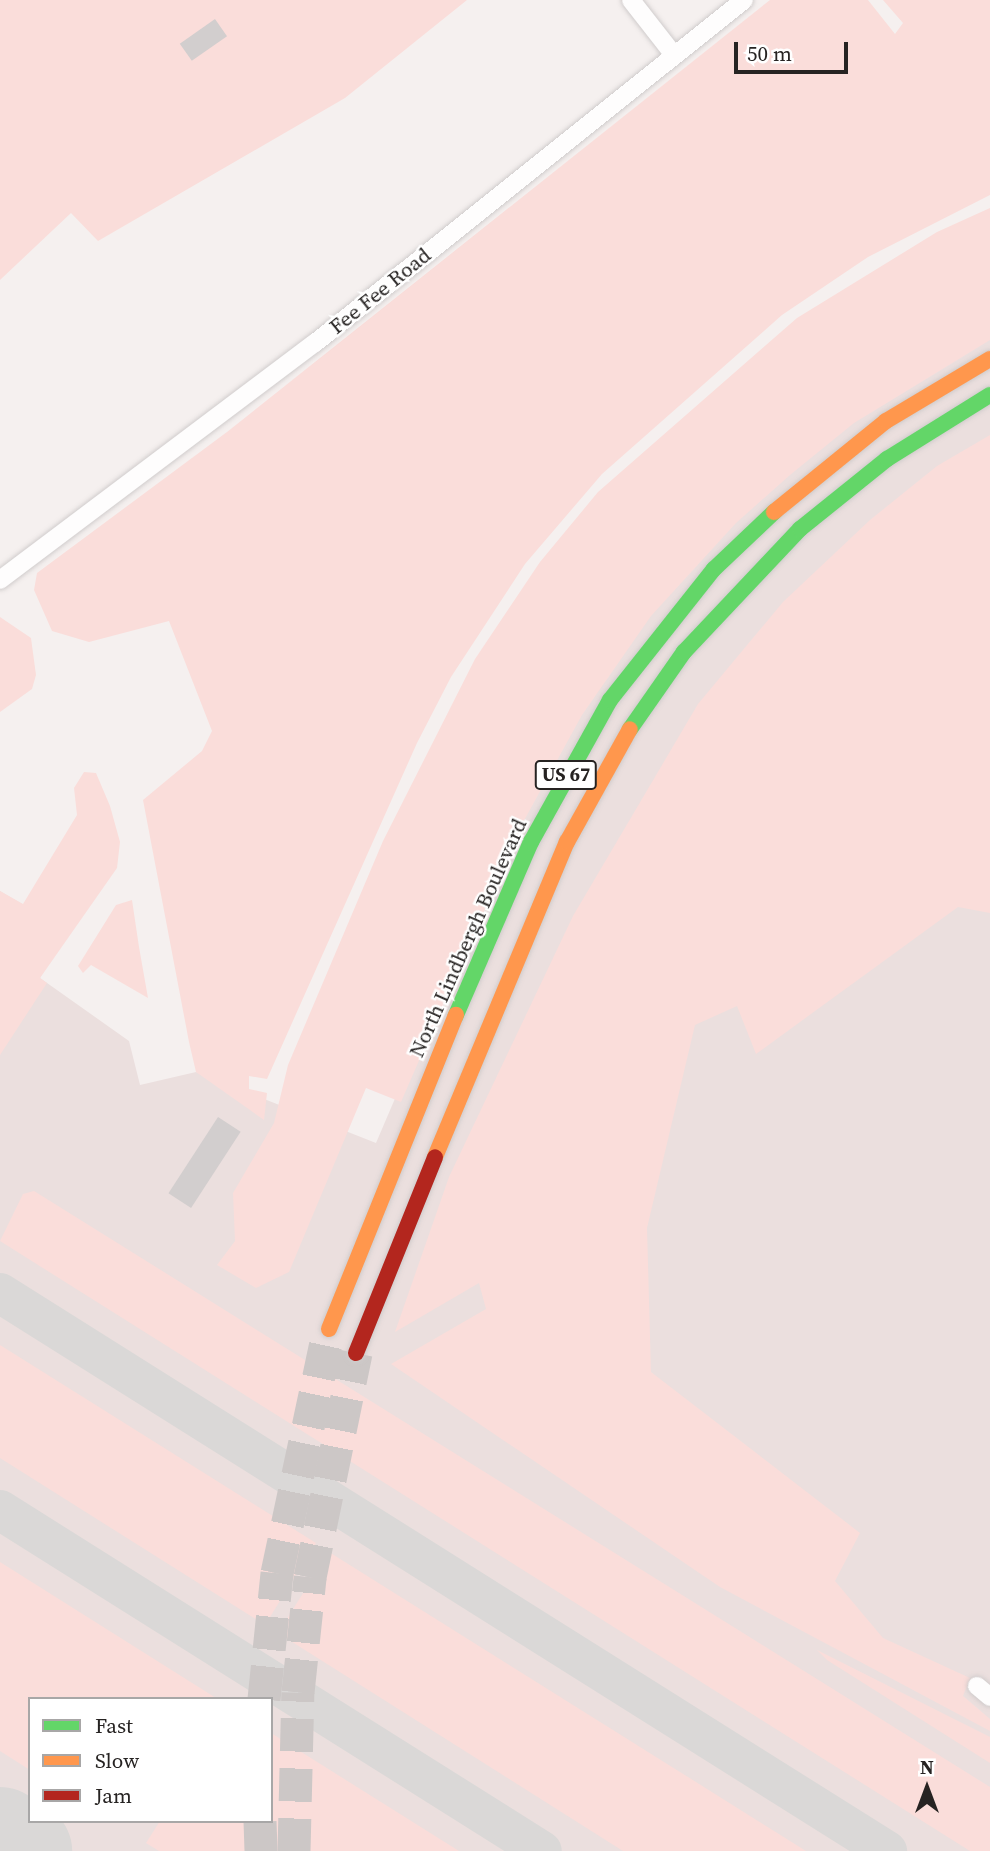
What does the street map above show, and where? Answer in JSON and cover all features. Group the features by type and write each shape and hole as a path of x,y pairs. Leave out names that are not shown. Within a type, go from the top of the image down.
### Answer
{"highway":[{"name":"North Lindbergh Boulevard","path":"329,1329 379,1195 531,842 610,700 714,569 793,493 886,421 990,359"},
{"name":"US 67","path":"356,1353 413,1199 566,842 628,732 721,609 800,529 887,459 990,395"}],"street":[{"path":"631,0 674,55"},
{"name":"Fee Fee Road","path":"5,577 315,343 744,0"}],"shaded area":[{"path":"0,0 467,0 345,98 98,241 71,213 0,280"},
{"path":"770,0 868,0 895,34 903,23 883,0 990,0 990,195 868,257 782,315 602,474 525,564 451,677 417,743 267,1079 249,1076 249,1089 267,1093 264,1120 196,1072 189,1042 143,800 202,751 212,731 169,621 89,642 52,631 34,590 37,573 227,432"},
{"path":"990,208 990,340 854,423 790,475 736,523 651,616 582,715 521,826 401,1102 366,1088 289,1272 256,1288 217,1265 235,1241 233,1193 274,1123 288,1065 383,841 475,659 540,562 598,492 797,318 937,232"},
{"path":"990,333 990,1851 0,1851 0,891 67,931 40,978 129,1041 140,1085 196,1072 376,1143 488,881 612,647 732,513 837,430"},
{"path":"990,435 990,913 958,907 756,1054 737,1006 695,1025 647,1228 651,1372 860,1533 835,1581 883,1638 970,1678 963,1696 990,1719 990,1731 720,1587 391,1364 486,1309 479,1283 395,1332 449,1177 573,916 698,704 783,602 870,520 937,466"},
{"path":"0,617 31,638 36,675 32,689 0,712"},
{"path":"84,772 96,773 110,806 120,842 117,868 40,978 47,983 0,1055 0,891 23,904 77,815 74,788"},
{"path":"132,900 148,998 91,965 83,973 78,966 116,905"},
{"path":"34,1191 990,1787 990,1851 970,1851 0,1241 23,1194"},
{"path":"0,1345 316,1543 265,1625 0,1458"},
{"path":"329,1552 806,1851 623,1851 278,1633"},
{"path":"0,1562 214,1697 28,1697 28,1769 0,1751"},
{"path":"817,1650 990,1737 990,1763 827,1660"},
{"path":"273,1734 459,1851 159,1851 146,1843 159,1823 273,1823"}],"building":[{"path":"215,19 227,36 192,61 180,44"},
{"path":"218,1117 241,1132 191,1208 168,1193"}],"taxiway":[{"path":"0,1293 887,1851"},
{"path":"0,1510 542,1851"}],"runway":[{"path":"0,1838 21,1851"}],"tunnel":[{"path":"264,1697 277,1573 329,1329"},
{"path":"294,1851 298,1692 310,1577 356,1353"},
{"path":"260,1823 261,1851"}],"traffic: fast":[{"path":"630,729 684,652 800,529 887,459 990,395"},
{"path":"456,1015 531,842 610,700 714,569 774,512"}],"traffic: slow":[{"path":"774,512 886,421 990,359"},
{"path":"435,1157 567,842 630,729"},
{"path":"329,1329 456,1015"}],"traffic: jam":[{"path":"356,1353 435,1157"}]}
